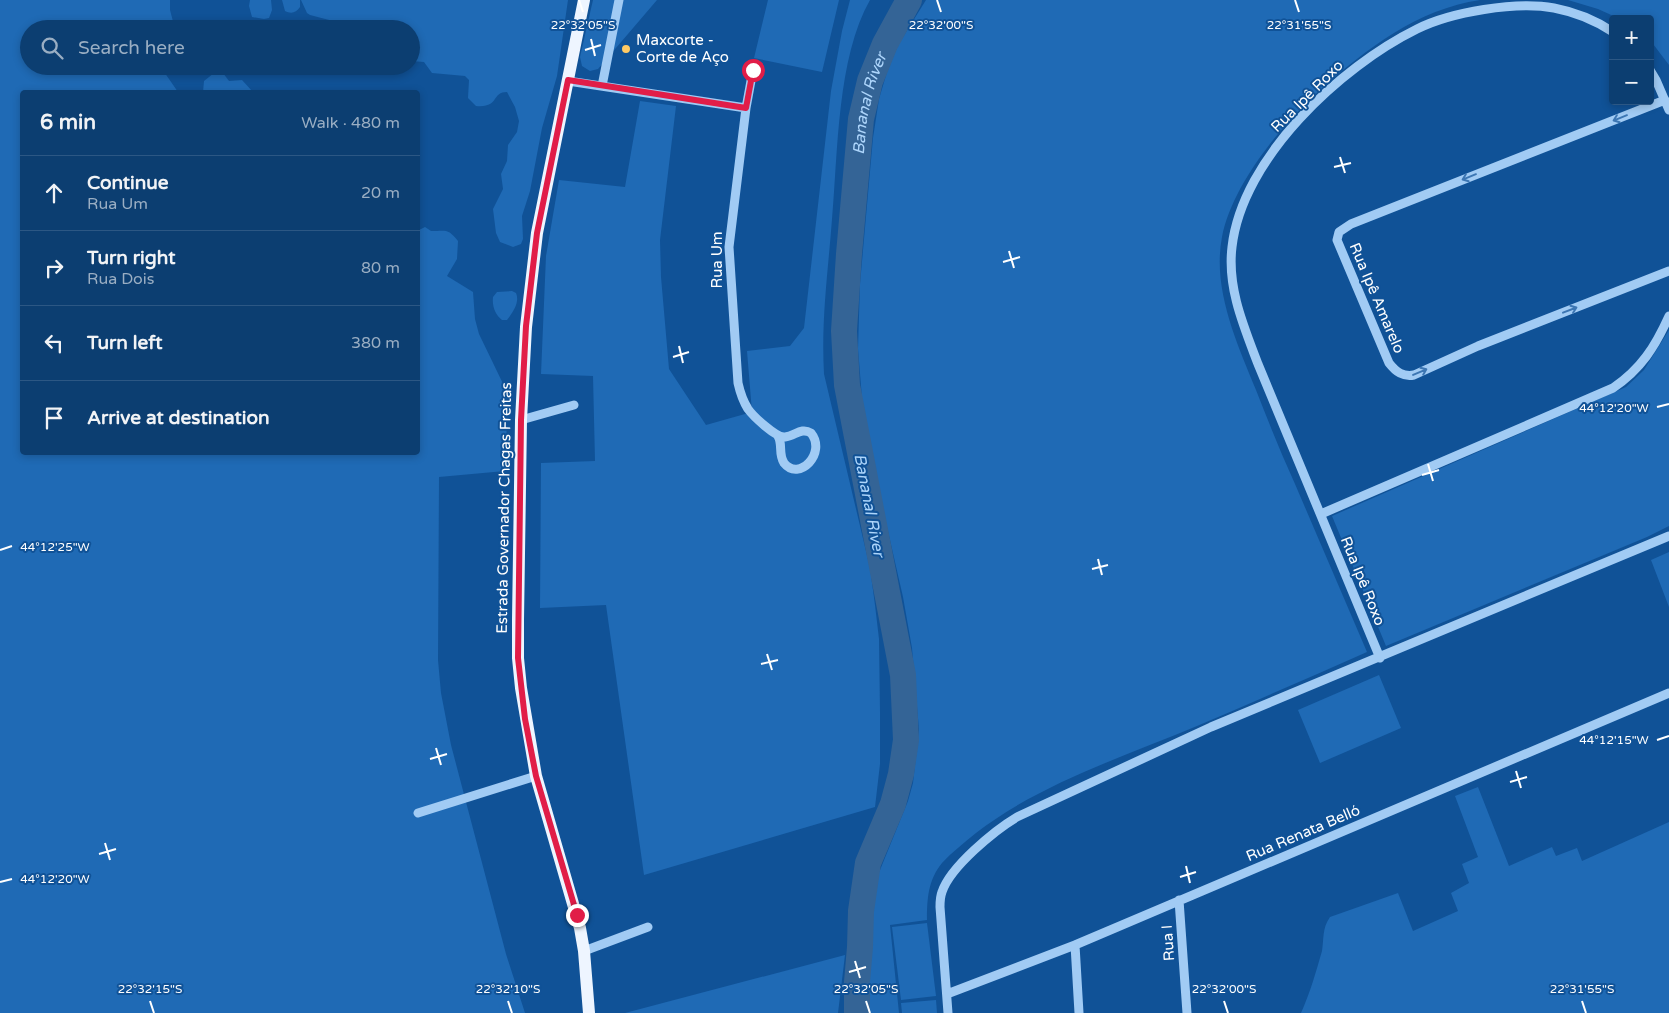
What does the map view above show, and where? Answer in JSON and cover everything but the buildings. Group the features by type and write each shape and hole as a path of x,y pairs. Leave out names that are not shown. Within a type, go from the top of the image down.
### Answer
{"main road":[{"name":"Estrada Governador Chagas Freitas","path":"584,0 537,233 526,326 521,420 518,658 525,719 536,776 577,915 584,951 589,1013"}],"street":[{"path":"602,86 619,0"},
{"name":"Rua Ipê Roxo","path":"1380,658 1258,364 1242,320 1234,289 1231,262 1235,230 1246,199 1262,168 1287,132 1330,88 1363,60 1418,28 1451,17 1485,10 1521,6 1552,8 1579,14 1609,29"},
{"name":"Rua Um","path":"753,70 746,108 728,247 736,364 740,390 749,410 778,436"},
{"path":"1654,78 1669,110"},
{"path":"568,80 746,108"},
{"name":"Rua Ipê Amarelo","path":"1665,100 1351,224 1339,232 1337,240 1389,363 1399,373 1406,376 1414,375 1478,346 1669,271"},
{"path":"1321,514 1613,388 1629,377 1642,363 1656,342 1669,316"},
{"path":"521,420 574,406"},
{"path":"798,432 808,432 816,442 813,457 804,467 794,469 788,466 781,454 778,436 784,438 798,432"},
{"path":"948,1013 940,908 941,892 950,875 1007,823 1211,727 1669,536"},
{"name":"Rua Renata Belló","path":"947,994 1075,945 1669,693"},
{"path":"418,813 536,776"},
{"name":"Rua I","path":"1179,900 1187,1013"},
{"path":"584,951 648,927"},
{"path":"1075,945 1079,1013"}],"shaded area":[{"path":"0,0 170,0 173,20 20,20 20,75 166,75 177,90 20,90 20,455 420,455 420,230 425,227 431,231 446,231 452,234 458,241 457,259 447,276 473,292 475,319 479,334 508,394 505,471 439,477 438,660 441,693 451,745 506,954 525,1013 0,1013"},
{"path":"250,0 271,0 272,10 269,18 252,17 249,6"},
{"path":"282,0 300,0 300,7 295,12 287,12"},
{"path":"301,0 568,0 557,76 542,128 530,191 522,216 523,239 521,244 513,247 500,242 496,233 493,209 503,189 501,174 507,161 508,145 517,132 519,121 515,107 507,92 499,94 489,105 476,106 468,98 469,80 465,76 432,73 424,62 420,62 420,20 329,20 307,13"},
{"path":"593,0 657,0 598,69 590,71 582,66 580,57"},
{"path":"768,0 839,0 822,72 754,58"},
{"path":"850,0 870,0 859,23 851,49 841,106 825,296 823,354 824,374 870,568 879,639 880,764 875,807 644,875 606,605 540,608 541,463 595,461 593,376 541,374 546,256 559,180 625,187 640,101 676,106 660,240 661,277 669,369 706,425 752,412 747,351 790,346 804,328 831,91"},
{"path":"926,0 1480,0 1435,12 1394,33 1374,46 1320,90 1290,120 1260,157 1236,197 1227,217 1222,237 1220,276 1223,296 1234,335 1280,449 1367,652 1218,717 1082,773 1027,800 976,833 937,869 929,890 927,920 890,925 899,1013 868,1013 865,954 872,900 878,875 908,801 913,783 919,730 912,648 903,597 869,448 862,398 858,349 860,284 873,138 879,99 898,45"},
{"path":"1568,0 1669,0 1669,65 1654,45 1654,15 1611,15"},
{"path":"212,75 224,75 229,81 242,80 251,90 203,90 204,81"},
{"path":"512,291 517,296 514,310 507,320 502,320 494,310 493,297 497,292"},
{"path":"1669,330 1669,526 1647,537 1386,646 1332,516 1626,387 1644,370"},
{"path":"1669,552 1669,607 1651,560"},
{"path":"1379,675 1401,728 1320,763 1298,710"},
{"path":"1478,787 1509,866 1552,847 1556,856 1577,848 1582,861 1669,822 1669,1013 1301,1013 1315,975 1322,951 1324,929 1330,917 1398,893 1413,931 1458,911 1451,893 1469,883 1462,864 1478,857 1455,796"},
{"path":"927,923 936,996 901,1000 892,927"},
{"path":"845,955 838,1013 625,1013"},
{"path":"936,1000 937,1013 902,1013 901,1003"}],"waterway":[{"name":"Bananal River","path":"857,1013 861,911 868,863 893,804 901,774 906,740 903,675 847,385 844,331 861,119 870,81 885,44 909,0"}],"place":[{"name":"Maxcorte - Corte de Aço","path":"626,49"}],"route":[{"path":"577,915 536,776 525,719 518,658 521,420 526,326 537,233 568,80 746,108 753,70"}]}
